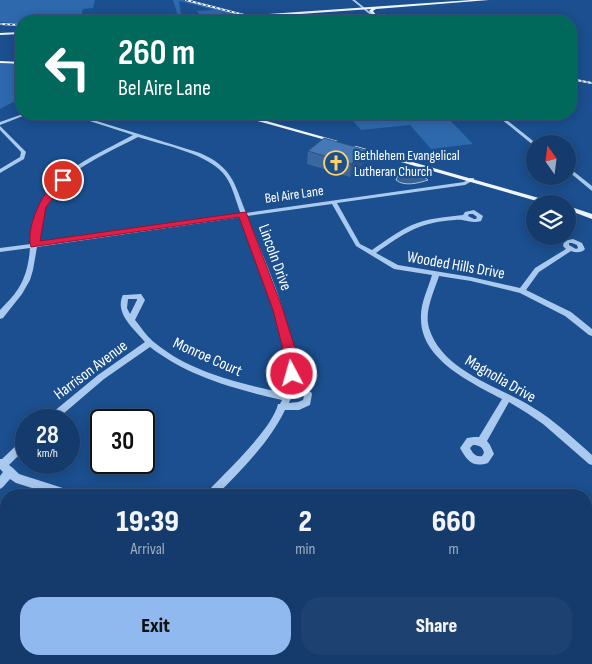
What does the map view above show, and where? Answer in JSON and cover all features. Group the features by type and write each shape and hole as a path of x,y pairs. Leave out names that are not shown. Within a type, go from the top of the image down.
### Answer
{"main road":[{"path":"344,8 352,5 353,0 368,4 464,0"},
{"path":"249,15 487,0"},
{"path":"285,14 436,2"},
{"path":"375,15 371,11 377,7"},
{"path":"271,15 350,10 368,12"},
{"path":"0,34 15,33"},
{"path":"0,62 15,63"},
{"path":"257,120 340,143"},
{"path":"349,145 526,195"},
{"path":"576,211 592,217"}],"street":[{"path":"353,0 372,15"},
{"path":"0,171 22,158 24,152 0,126 15,119"},
{"name":"Lincoln Drive","path":"89,120 213,160 222,168 230,178 278,310 292,361 290,386 276,418 249,455 216,489"},
{"path":"505,120 526,137"},
{"path":"0,316 22,290 28,273 41,207 50,193 63,180 80,168 137,135"},
{"path":"576,176 592,189"},
{"name":"Bel Aire Lane","path":"0,250 465,183 472,179"},
{"name":"Wooded Hills Drive","path":"334,202 358,246 396,267 471,279 522,290 568,314 592,333"},
{"path":"372,253 409,227 426,220 465,217"},
{"path":"522,290 537,270 570,249"},
{"name":"Magnolia Drive","path":"436,274 424,325 431,344 453,368 528,410 569,439 592,461"},
{"name":"Monroe Court","path":"131,320 150,343 169,357 242,387 286,397"},
{"name":"Harrison Avenue","path":"63,409 101,378 150,343"},
{"path":"281,406 299,406 307,402 308,394 290,386"},
{"path":"481,442 508,398"},
{"path":"0,484 4,467 15,454"},
{"path":"4,467 16,478 50,489"}],"shaded area":[{"path":"0,0 95,0 93,8 83,9 82,15 15,15 15,23 0,22"},
{"path":"173,0 183,0 240,15 228,15 222,12 225,15 198,15 199,13 196,11 214,10 180,1 181,15 178,15"},
{"path":"0,63 15,64 15,101 0,109"},
{"path":"291,120 450,120 473,144 431,149 410,125 361,130 353,121"},
{"path":"397,170 414,172 428,180 407,184 399,182 396,180"}],"building":[{"path":"324,138 366,150 351,164 308,151"}],"railway":[{"path":"186,0 244,15"},
{"path":"0,24 15,25"},
{"path":"577,80 592,83"}],"place":[{"name":"Bethlehem Evangelical Lutheran Church","path":"336,163"}],"route":[{"path":"63,180 50,193 41,207 34,245 242,214 278,310 292,361 292,374"}]}
